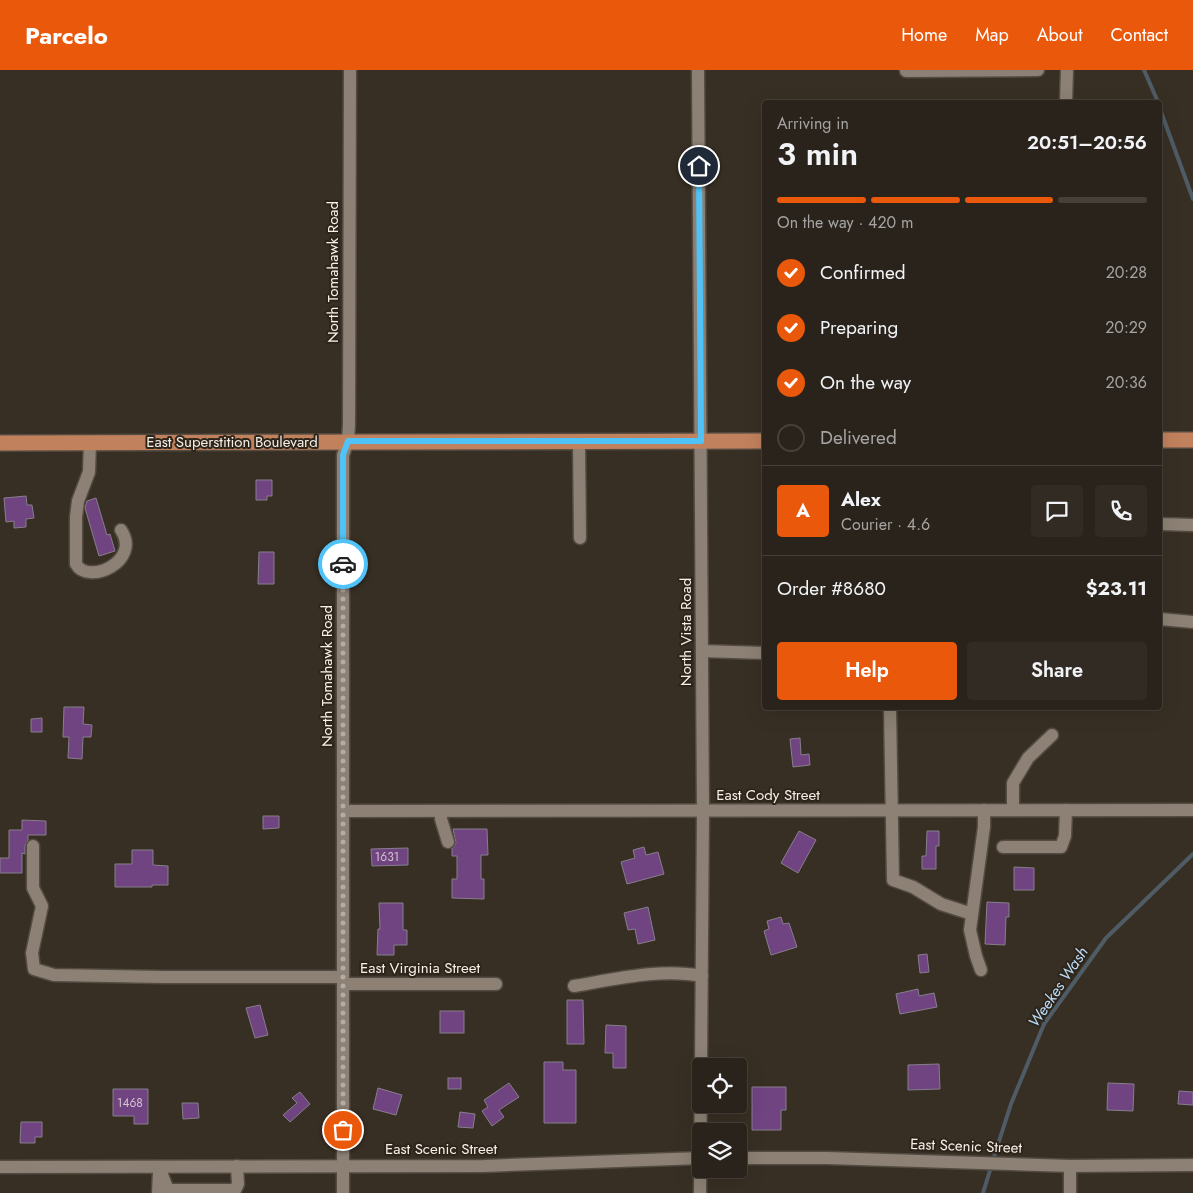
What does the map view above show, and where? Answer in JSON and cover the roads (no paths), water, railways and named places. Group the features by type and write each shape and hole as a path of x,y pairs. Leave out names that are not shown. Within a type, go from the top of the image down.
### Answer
{"main road":[{"path":"1162,440 1193,440"},
{"name":"East Superstition Boulevard","path":"0,443 762,441"}],"street":[{"name":"North Tomahawk Road","path":"343,1193 343,455 348,441 350,70"},
{"name":"North Vista Road","path":"698,70 702,651 701,1123"},
{"path":"906,71 1038,70"},
{"path":"1066,100 1067,70"},
{"path":"579,441 580,538"},
{"path":"90,442 89,472 78,501 76,517 76,564 78,568 99,572 116,565 124,554 126,547 126,541 121,530"},
{"path":"1162,524 1193,525"},
{"path":"1162,619 1193,622"},
{"path":"702,651 762,653"},
{"path":"890,710 893,880 912,887 940,904 972,914"},
{"path":"1013,810 1013,783 1028,758 1052,736"},
{"path":"981,970 970,930 984,827 984,810"},
{"path":"1003,847 1061,847 1066,836 1066,810"},
{"name":"East Cody Street","path":"343,812 1193,810"},
{"path":"441,811 441,820 448,842"},
{"name":"East Virginia Street","path":"33,846 33,888 42,906 32,953 34,970 54,975 496,984"},
{"path":"574,986 636,976 684,973 702,976"},
{"name":"East Scenic Street","path":"0,1167 484,1166 692,1158"},
{"name":"East Scenic Street","path":"747,1158 827,1158 1070,1166 1193,1165"},
{"path":"159,1167 165,1192 235,1190 238,1184 237,1166"},
{"path":"1070,1166 1070,1193"},
{"name":"North Vista Road","path":"700,1178 700,1193"}],"waterway":[{"name":"Weekes Wash","path":"1144,70 1157,100"},
{"name":"Weekes Wash","path":"1162,114 1193,199"},
{"name":"Weekes Wash","path":"993,1160 1011,1104 1044,1024 1106,938 1193,854"},
{"name":"Weekes Wash","path":"983,1193 991,1167"}]}
